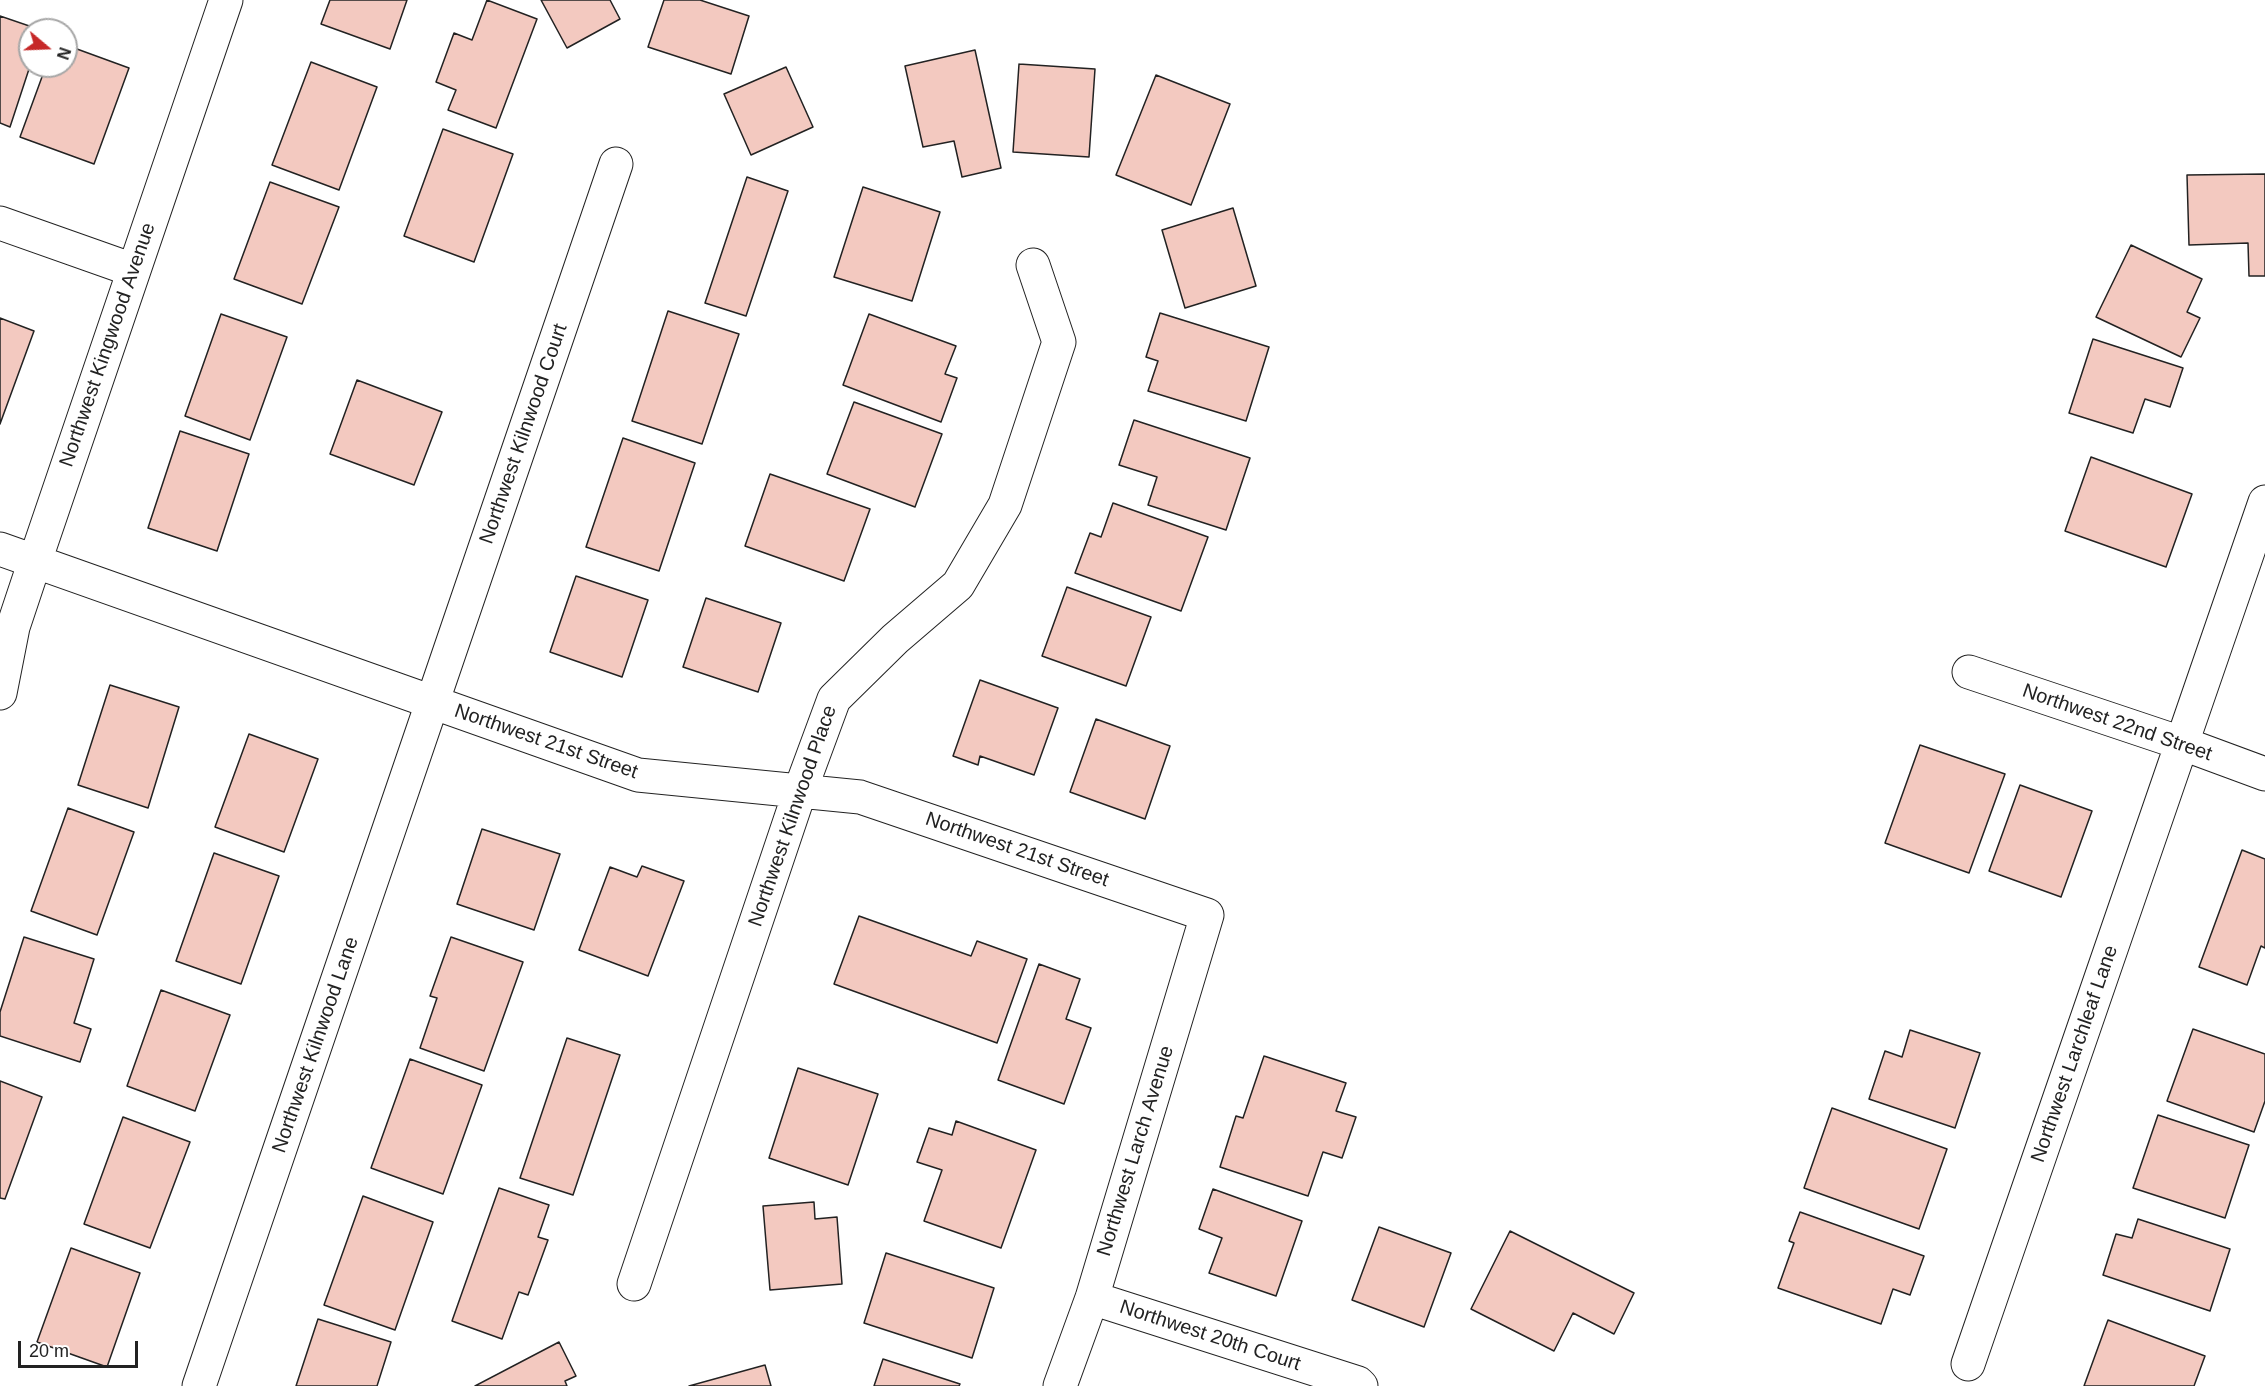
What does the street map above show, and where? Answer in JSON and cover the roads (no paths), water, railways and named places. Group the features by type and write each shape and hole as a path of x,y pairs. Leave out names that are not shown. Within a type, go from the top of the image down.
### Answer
{"street":[{"name":"Northwest Kingwood Avenue","path":"0,693 13,627 226,0"},
{"name":"Northwest Kilnwood Court","path":"432,704 616,164"},
{"path":"0,224 133,270"},
{"name":"Northwest Kilnwood Place","path":"634,1284 800,791 834,699 895,639 958,585 1005,505 1059,342 1033,264"},
{"name":"Northwest Larchleaf Lane","path":"1968,1364 2265,502"},
{"name":"Northwest 21st Street","path":"0,549 432,704 638,775 860,796 1207,915"},
{"name":"Northwest 22nd Street","path":"1969,672 2265,774"},
{"name":"Northwest Kilnwood Lane","path":"199,1386 432,704"},
{"name":"Northwest Larch Avenue","path":"1060,1386 1092,1298 1207,915"},
{"name":"Northwest 20th Court","path":"1092,1298 1358,1383 1361,1386"}]}
